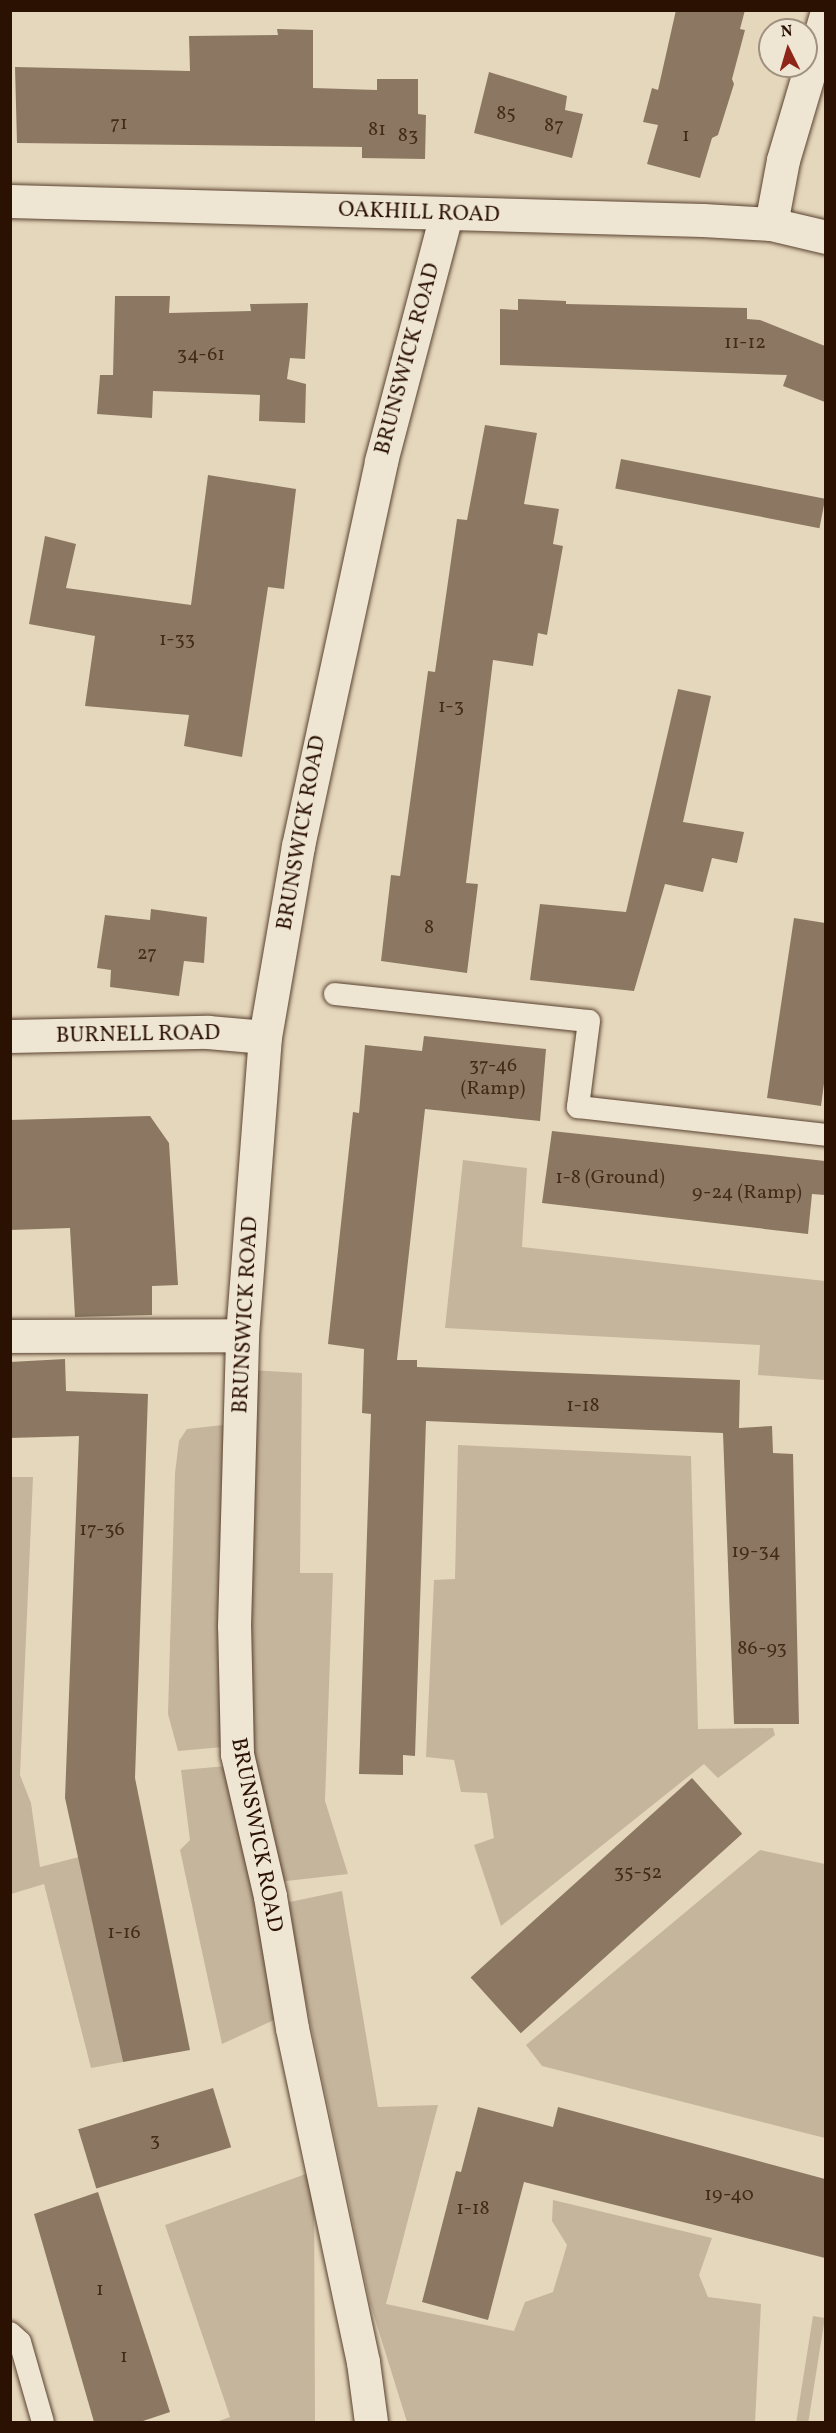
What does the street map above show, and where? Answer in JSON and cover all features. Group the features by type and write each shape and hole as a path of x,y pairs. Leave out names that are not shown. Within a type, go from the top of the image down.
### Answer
{"street":[{"path":"771,224 778,179 825,15"},
{"name":"OAKHILL ROAD","path":"10,201 771,224 825,237"},
{"name":"BRUNSWICK ROAD","path":"371,2422 363,2362 292,2028 270,1896 237,1754 234,1626 242,1335 265,1036 338,646 381,461 446,215"},
{"name":"BURNELL ROAD","path":"10,1036 208,1032 265,1036"},
{"path":"10,1336 242,1335"}],"lane":[{"path":"335,994 589,1021 578,1107 825,1135"},
{"path":"10,2333 20,2342 43,2422"}],"shaded area":[{"path":"463,1160 527,1168 522,1247 825,1281 825,1380 758,1375 760,1345 445,1328"},
{"path":"250,1370 302,1373 300,1573 333,1573 325,1801 348,1874 278,1882 248,1753"},
{"path":"232,1424 223,1747 178,1751 168,1714 175,1473 179,1441 187,1429"},
{"path":"458,1445 691,1456 698,1729 773,1728 775,1735 718,1778 704,1764 501,1926 474,1845 494,1838 487,1793 461,1792 454,1760 426,1757 434,1580 455,1579"},
{"path":"11,1477 33,1477 20,1775 31,1803 40,1867 79,1857 123,2062 91,2068 44,1884 11,1894"},
{"path":"227,1766 260,1899 276,2019 222,2044 180,1850 190,1840 181,1770"},
{"path":"760,1850 825,1864 825,2138 542,2066 526,2045"},
{"path":"342,1891 378,2107 438,2105 386,2304 514,2331 525,2302 553,2292 567,2245 552,2221 553,2200 712,2238 699,2275 708,2297 761,2304 755,2422 407,2422 370,2303 285,1903"},
{"path":"314,2171 315,2422 216,2422 230,2417 165,2225"},
{"path":"813,2316 825,2318 808,2422 796,2421"}],"building":[{"path":"676,10 745,10 740,29 745,30 732,79 734,84 718,135 712,138 700,178 647,164 658,125 643,122 652,88 658,90"},
{"path":"277,29 313,30 313,88 377,90 377,79 418,79 418,114 426,115 425,159 362,158 362,147 17,143 15,67 190,71 189,36 278,35"},
{"path":"489,72 567,96 565,110 583,114 572,158 474,133"},
{"path":"115,296 170,296 169,313 251,311 250,304 308,303 305,359 290,358 287,379 306,384 305,423 259,421 260,395 153,391 152,418 97,414 100,375 113,375"},
{"path":"518,299 566,301 566,304 747,308 747,319 760,320 825,346 825,402 783,386 787,375 500,365 500,309 518,310"},
{"path":"485,425 537,433 524,504 559,509 553,544 563,546 547,635 538,633 533,666 493,660 466,883 478,884 467,973 381,961 391,875 400,876 428,671 435,672 457,519 467,520"},
{"path":"621,459 825,499 819,528 615,488"},
{"path":"208,475 296,489 284,589 268,587 242,757 184,746 189,715 85,706 95,636 29,624 45,536 76,544 66,588 191,605"},
{"path":"678,689 711,696 683,822 744,832 737,863 712,858 703,892 665,884 634,991 530,980 540,904 626,912"},
{"path":"151,909 207,917 204,963 184,961 179,996 110,987 111,970 97,968 105,915 150,920"},
{"path":"794,918 825,923 825,1076 821,1106 767,1098"},
{"path":"424,1036 546,1049 540,1121 425,1109 397,1360 417,1360 417,1367 740,1380 739,1428 772,1426 773,1453 793,1454 799,1724 734,1724 723,1433 426,1421 415,1756 403,1755 403,1775 359,1774 371,1414 362,1413 364,1349 328,1344 353,1112 359,1113 365,1045 422,1051"},
{"path":"150,1116 169,1143 178,1285 152,1286 152,1315 75,1317 70,1228 10,1230 10,1120"},
{"path":"552,1131 825,1161 825,1195 812,1194 808,1234 542,1203"},
{"path":"65,1359 66,1391 148,1394 135,1778 190,2050 123,2062 65,1798 79,1436 10,1438 10,1362"},
{"path":"692,1778 742,1834 521,2033 471,1977"},
{"path":"213,2088 231,2147 96,2189 78,2129"},
{"path":"478,2107 553,2127 558,2107 825,2179 825,2258 524,2182 488,2320 422,2302 456,2171 461,2172"},
{"path":"98,2192 170,2412 140,2422 94,2422 34,2214"}]}
